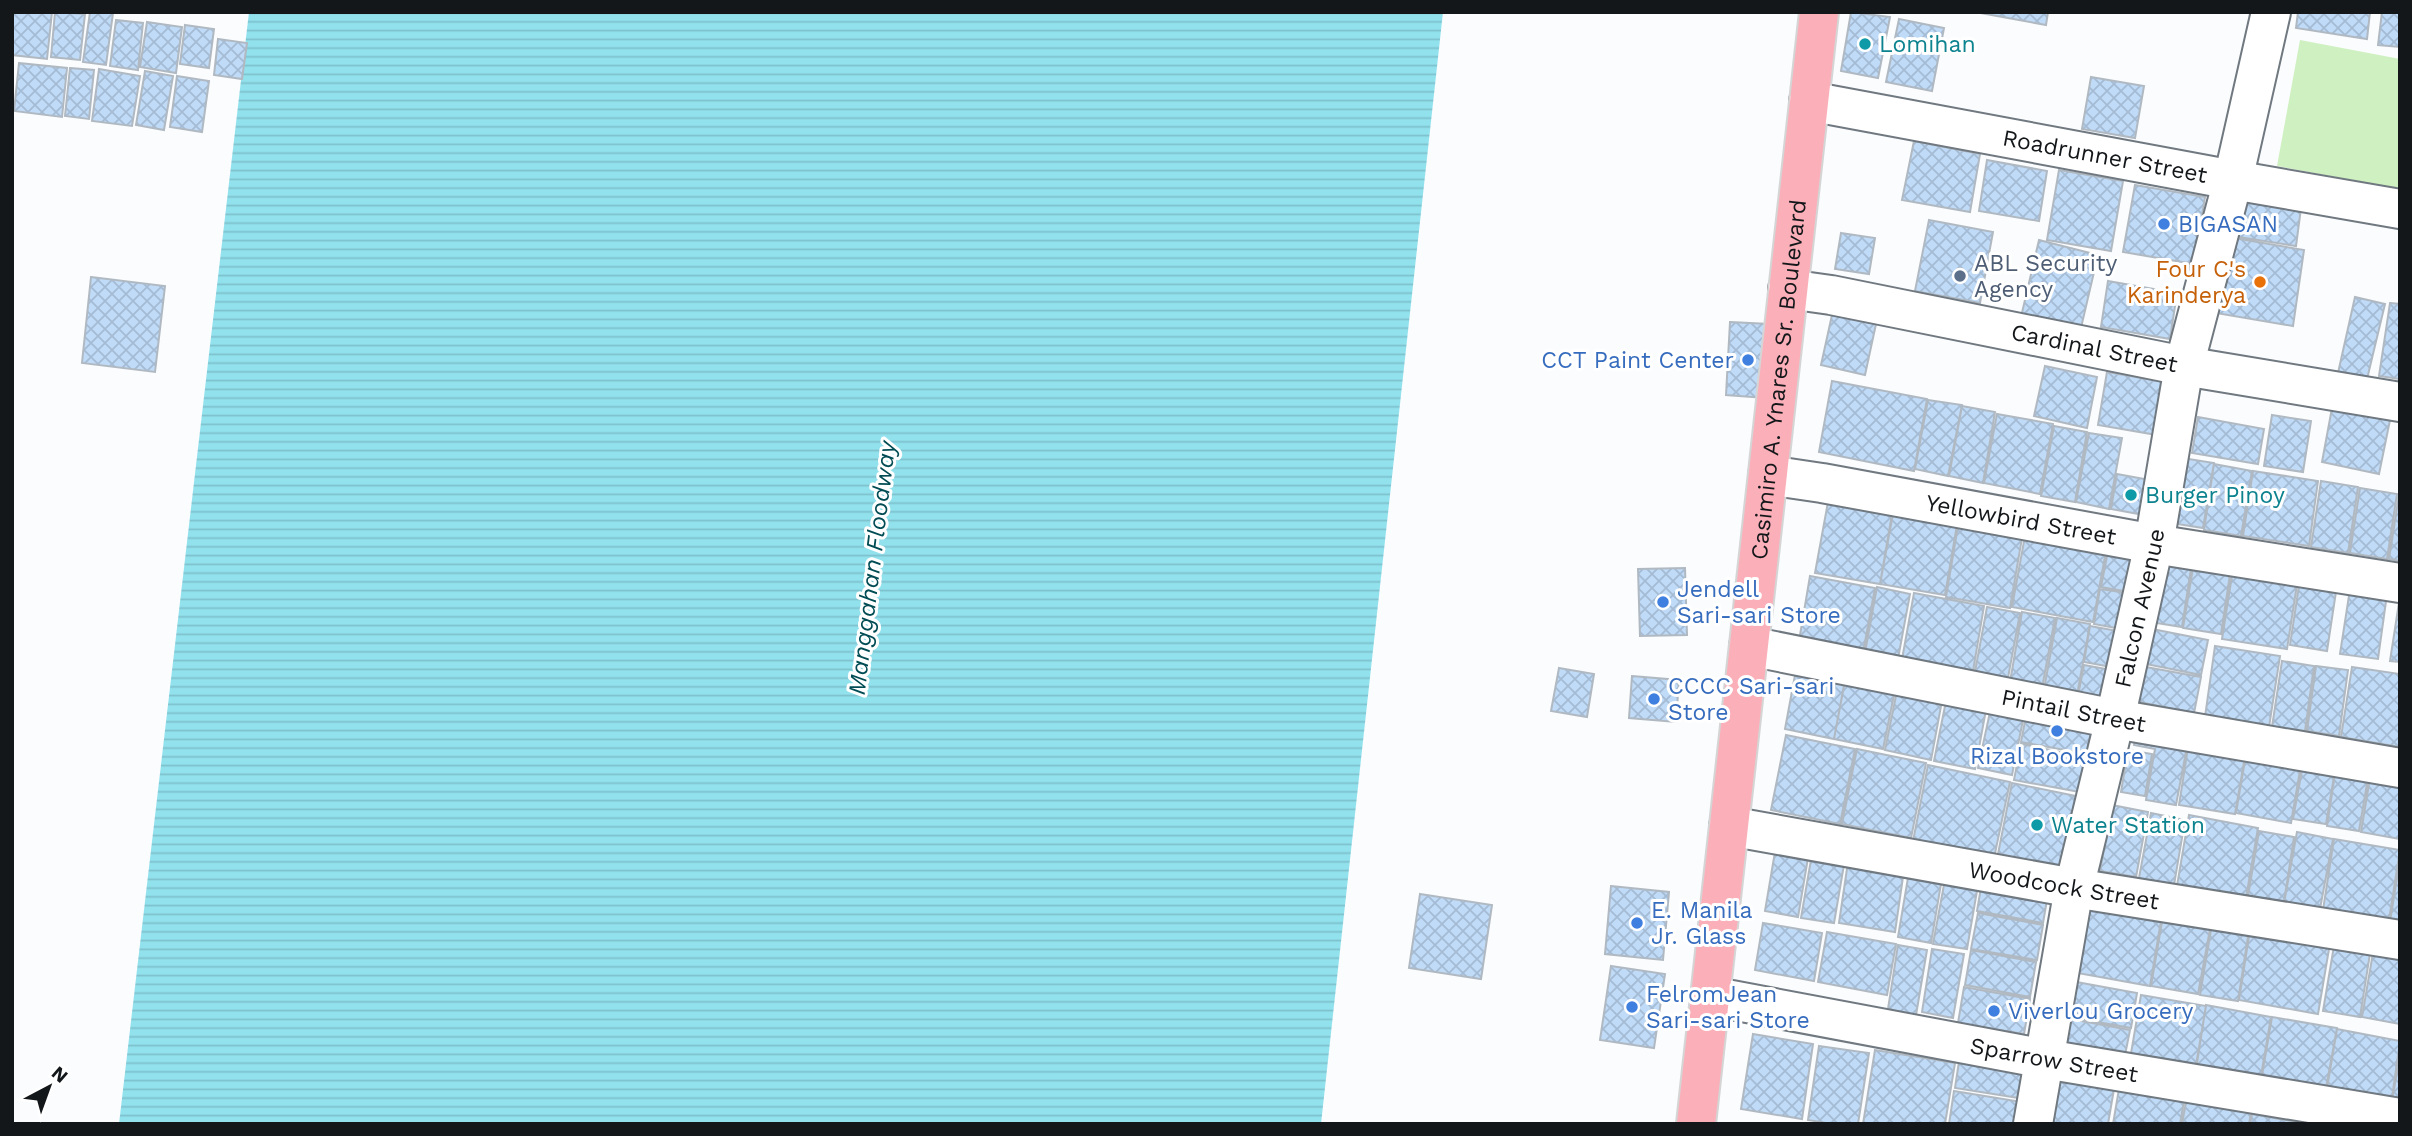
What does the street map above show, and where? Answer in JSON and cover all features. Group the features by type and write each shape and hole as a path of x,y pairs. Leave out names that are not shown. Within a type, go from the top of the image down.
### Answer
{"main road":[{"name":"Casimiro A. Ynares Sr. Boulevard","path":"1696,1124 1819,12"}],"street":[{"name":"Falcon Avenue","path":"2033,1124 2074,888 2154,544 2184,366 2233,180 2271,12"},
{"name":"Roadrunner Street","path":"1809,101 2400,209"},
{"name":"Cardinal Street","path":"1788,289 1831,295 2184,366 2400,402"},
{"name":"Yellowbird Street","path":"1768,475 2154,544 2400,583"},
{"name":"Pintail Street","path":"1749,646 2115,719 2400,768"},
{"name":"Woodcock Street","path":"1729,826 2074,888 2400,940"},
{"name":"Sparrow Street","path":"1710,996 2046,1059 2400,1118"}],"green space":[{"path":"2300,40 2400,59 2400,189 2277,166"}],"water":[{"name":"Manggahan Floodway","path":"249,12 1443,12 1321,1124 119,1124"}],"building":[{"path":"12,12 52,12 47,59 12,55"},
{"path":"55,12 85,14 80,60 51,57"},
{"path":"90,12 113,13 106,65 83,62"},
{"name":"Lomihan","path":"1851,12 1890,17 1878,78 1841,71"},
{"path":"1975,12 2048,12 2046,25"},
{"path":"2298,12 2370,12 2367,39 2296,28"},
{"path":"2382,12 2400,12 2400,47 2378,45"},
{"path":"1899,19 1944,28 1932,91 1886,82"},
{"path":"116,20 143,23 138,70 110,66"},
{"path":"147,22 182,27 176,73 140,67"},
{"path":"185,25 214,29 209,68 180,64"},
{"path":"218,39 247,43 242,79 214,75"},
{"path":"19,63 67,68 62,117 14,111"},
{"path":"70,68 94,70 89,119 65,116"},
{"path":"99,69 140,76 132,126 92,121"},
{"path":"145,71 173,76 164,130 136,125"},
{"path":"177,76 209,81 202,132 170,127"},
{"path":"2091,77 2144,86 2135,138 2082,129"},
{"path":"1914,141 1980,154 1970,212 1902,200"},
{"path":"1987,160 2047,171 2039,221 1979,211"},
{"path":"2059,170 2123,181 2111,251 2047,240"},
{"name":"BIGASAN","path":"2135,185 2205,197 2194,264 2123,252"},
{"path":"2237,198 2301,208 2296,246 2232,236"},
{"path":"1929,220 1993,232 1980,303 1915,291"},
{"path":"1841,233 1875,238 1869,274 1835,269"},
{"name":"Four C's Karinderya","path":"2228,237 2304,250 2293,326 2216,313"},
{"path":"2039,240 2098,255 2080,332 2021,317"},
{"path":"91,277 165,286 155,372 82,363"},
{"path":"2108,281 2177,293 2170,339 2101,327"},
{"path":"2355,297 2385,304 2367,379 2338,373"},
{"path":"2390,303 2400,304 2400,379 2379,376"},
{"path":"1832,315 1876,324 1865,375 1821,365"},
{"name":"CCT Paint Center","path":"1730,322 1769,324 1765,398 1726,395"},
{"path":"2045,366 2097,377 2087,428 2034,416"},
{"path":"2107,372 2165,382 2157,435 2098,425"},
{"path":"1832,381 1927,399 1914,471 1819,452"},
{"path":"1928,400 1962,405 1948,476 1915,469"},
{"path":"1962,406 1995,412 1983,483 1949,476"},
{"path":"2332,408 2390,420 2379,474 2322,462"},
{"path":"1997,414 2053,424 2040,494 1984,483"},
{"path":"2272,415 2311,421 2303,472 2264,466"},
{"path":"2198,417 2264,429 2258,464 2192,453"},
{"path":"2054,426 2087,432 2075,502 2041,496"},
{"path":"2089,433 2122,438 2109,509 2076,502"},
{"path":"2176,457 2214,463 2203,528 2165,522"},
{"path":"2214,464 2252,471 2241,536 2204,530"},
{"path":"2253,471 2318,481 2309,546 2243,536"},
{"name":"Burger Pinoy","path":"2117,474 2150,480 2144,515 2111,509"},
{"path":"2321,481 2358,487 2348,553 2311,547"},
{"path":"2360,488 2397,494 2387,559 2350,553"},
{"path":"2400,495 2400,561 2389,559"},
{"path":"1828,502 1892,514 1880,584 1815,573"},
{"path":"1893,514 1957,525 1945,595 1880,584"},
{"path":"1958,526 2022,538 2010,608 1946,597"},
{"path":"2025,536 2106,551 2093,622 2012,607"},
{"path":"2108,551 2141,557 2135,593 2101,587"},
{"path":"2154,556 2192,562 2182,627 2144,621"},
{"path":"2194,562 2231,568 2221,634 2183,628"},
{"name":"Jendell Sari-sari Store","path":"1685,568 1687,635 1640,636 1638,569"},
{"path":"2233,569 2298,578 2287,649 2222,639"},
{"path":"1810,576 1875,588 1862,658 1798,647"},
{"path":"2300,579 2337,585 2327,651 2290,645"},
{"path":"1877,587 1910,594 1897,664 1864,658"},
{"path":"2100,589 2134,594 2127,630 2094,624"},
{"path":"2350,589 2387,594 2378,659 2340,654"},
{"path":"1914,593 1984,606 1972,677 1901,665"},
{"path":"2400,596 2400,662 2390,661"},
{"path":"1987,607 2020,613 2007,683 1974,677"},
{"path":"2022,612 2055,618 2042,688 2010,682"},
{"path":"2057,618 2090,624 2077,695 2044,689"},
{"path":"2090,626 2123,632 2117,668 2084,662"},
{"path":"2142,627 2208,640 2201,675 2136,662"},
{"path":"2215,646 2280,656 2269,727 2205,717"},
{"path":"1798,659 1847,669 1834,739 1785,729"},
{"path":"2282,661 2314,666 2305,731 2272,727"},
{"path":"2084,665 2117,671 2111,706 2077,701"},
{"path":"2135,665 2201,677 2194,713 2129,700"},
{"path":"2316,666 2348,670 2339,736 2307,731"},
{"path":"2352,667 2400,674 2400,747 2341,737"},
{"path":"1559,668 1594,674 1587,717 1551,711"},
{"path":"1847,670 1897,680 1883,749 1834,739"},
{"name":"CCCC Sari-sari Store","path":"1632,676 1679,680 1676,722 1629,718"},
{"path":"1899,681 1944,690 1931,760 1885,750"},
{"path":"1948,691 1988,699 1975,769 1934,761"},
{"path":"1993,698 2026,705 2012,775 1978,768"},
{"name":"Rizal Bookstore","path":"2028,706 2093,720 2087,754 2021,742"},
{"path":"2137,726 2189,736 2176,805 2146,800 2155,749 2134,745"},
{"path":"1786,735 1855,749 1840,824 1771,810"},
{"path":"2190,735 2247,745 2235,814 2179,805"},
{"path":"2248,743 2303,753 2291,823 2236,813"},
{"path":"2021,744 2086,757 2080,792 2014,780"},
{"path":"1857,749 1926,763 1911,838 1842,824"},
{"path":"2128,750 2152,754 2145,796 2121,792"},
{"path":"2305,754 2337,759 2326,824 2293,819"},
{"path":"2337,761 2370,766 2359,831 2327,826"},
{"path":"1928,765 2010,782 1994,858 1913,841"},
{"path":"2372,766 2400,771 2400,839 2361,832"},
{"name":"Water Station","path":"2012,783 2076,796 2063,867 1998,854"},
{"path":"2112,805 2148,812 2136,877 2100,871"},
{"path":"2151,813 2185,820 2174,885 2139,878"},
{"path":"2189,815 2258,828 2246,898 2177,886"},
{"path":"2259,831 2294,837 2284,902 2248,896"},
{"path":"2297,832 2333,839 2320,909 2284,903"},
{"path":"2334,839 2400,850 2389,920 2323,910"},
{"path":"1777,840 1810,846 1798,917 1765,911"},
{"path":"1813,848 1846,853 1834,923 1801,918"},
{"path":"1849,855 1905,863 1895,932 1839,923"},
{"path":"2400,860 2400,923 2390,921"},
{"path":"1910,866 1943,872 1931,943 1898,937"},
{"path":"1946,874 1979,879 1967,949 1933,944"},
{"path":"1983,876 2049,888 2043,923 1977,911"},
{"name":"E. Manila Jr. Glass","path":"1611,886 1669,892 1663,960 1605,954"},
{"path":"1420,894 1492,905 1481,979 1409,968"},
{"path":"2084,901 2162,915 2150,986 2072,972"},
{"path":"1978,913 2043,925 2037,960 1971,949"},
{"path":"2163,916 2211,924 2198,994 2151,986"},
{"path":"1763,923 1822,933 1814,981 1755,970"},
{"path":"2212,924 2249,930 2238,1001 2200,995"},
{"path":"2250,930 2330,943 2318,1014 2239,1000"},
{"path":"1827,932 1896,944 1887,995 1818,982"},
{"path":"2335,940 2371,947 2360,1017 2323,1011"},
{"path":"1898,945 1927,950 1916,1015 1888,1009"},
{"path":"2374,947 2400,951 2400,1024 2362,1017"},
{"path":"1932,949 1964,954 1953,1018 1922,1012"},
{"path":"1971,950 2036,962 2030,997 1965,985"},
{"name":"FelromJean Sari-sari Store","path":"1611,966 1665,974 1654,1048 1600,1040"},
{"path":"2071,981 2137,993 2131,1028 2064,1016"},
{"name":"Viverlou Grocery","path":"1964,987 2030,999 2024,1034 1958,1023"},
{"path":"2141,995 2206,1006 2194,1077 2129,1065"},
{"path":"2206,1005 2271,1017 2259,1088 2195,1076"},
{"path":"2272,1017 2337,1028 2324,1099 2260,1087"},
{"path":"2065,1018 2130,1030 2123,1065 2058,1053"},
{"path":"2337,1029 2400,1041 2390,1112 2325,1100"},
{"path":"1753,1034 1813,1044 1802,1119 1741,1109"},
{"path":"1819,1046 1869,1053 1858,1124 1808,1120"},
{"path":"1875,1050 1955,1063 1945,1124 1863,1124"},
{"path":"1960,1055 2025,1066 2019,1098 1955,1088"},
{"path":"2400,1056 2400,1113 2390,1111"},
{"path":"2050,1078 2114,1089 2108,1124 2042,1124"},
{"path":"2119,1089 2184,1101 2180,1124 2113,1124"},
{"path":"1954,1091 2022,1102 2018,1124 1949,1124"},
{"path":"2186,1102 2251,1113 2249,1124 2182,1124"},
{"path":"2252,1114 2308,1124 2250,1124"}],"place":[{"name":"Lomihan","path":"1865,44"},
{"name":"BIGASAN","path":"2164,224"},
{"name":"ABL Security Agency","path":"1960,276"},
{"name":"Four C's Karinderya","path":"2260,282"},
{"name":"CCT Paint Center","path":"1748,360"},
{"name":"Burger Pinoy","path":"2131,495"},
{"name":"Jendell Sari-sari Store","path":"1663,602"},
{"name":"CCCC Sari-sari Store","path":"1654,699"},
{"name":"Rizal Bookstore","path":"2057,731"},
{"name":"Water Station","path":"2037,825"},
{"name":"E. Manila Jr. Glass","path":"1637,923"},
{"name":"FelromJean Sari-sari Store","path":"1632,1007"},
{"name":"Viverlou Grocery","path":"1994,1011"}]}
